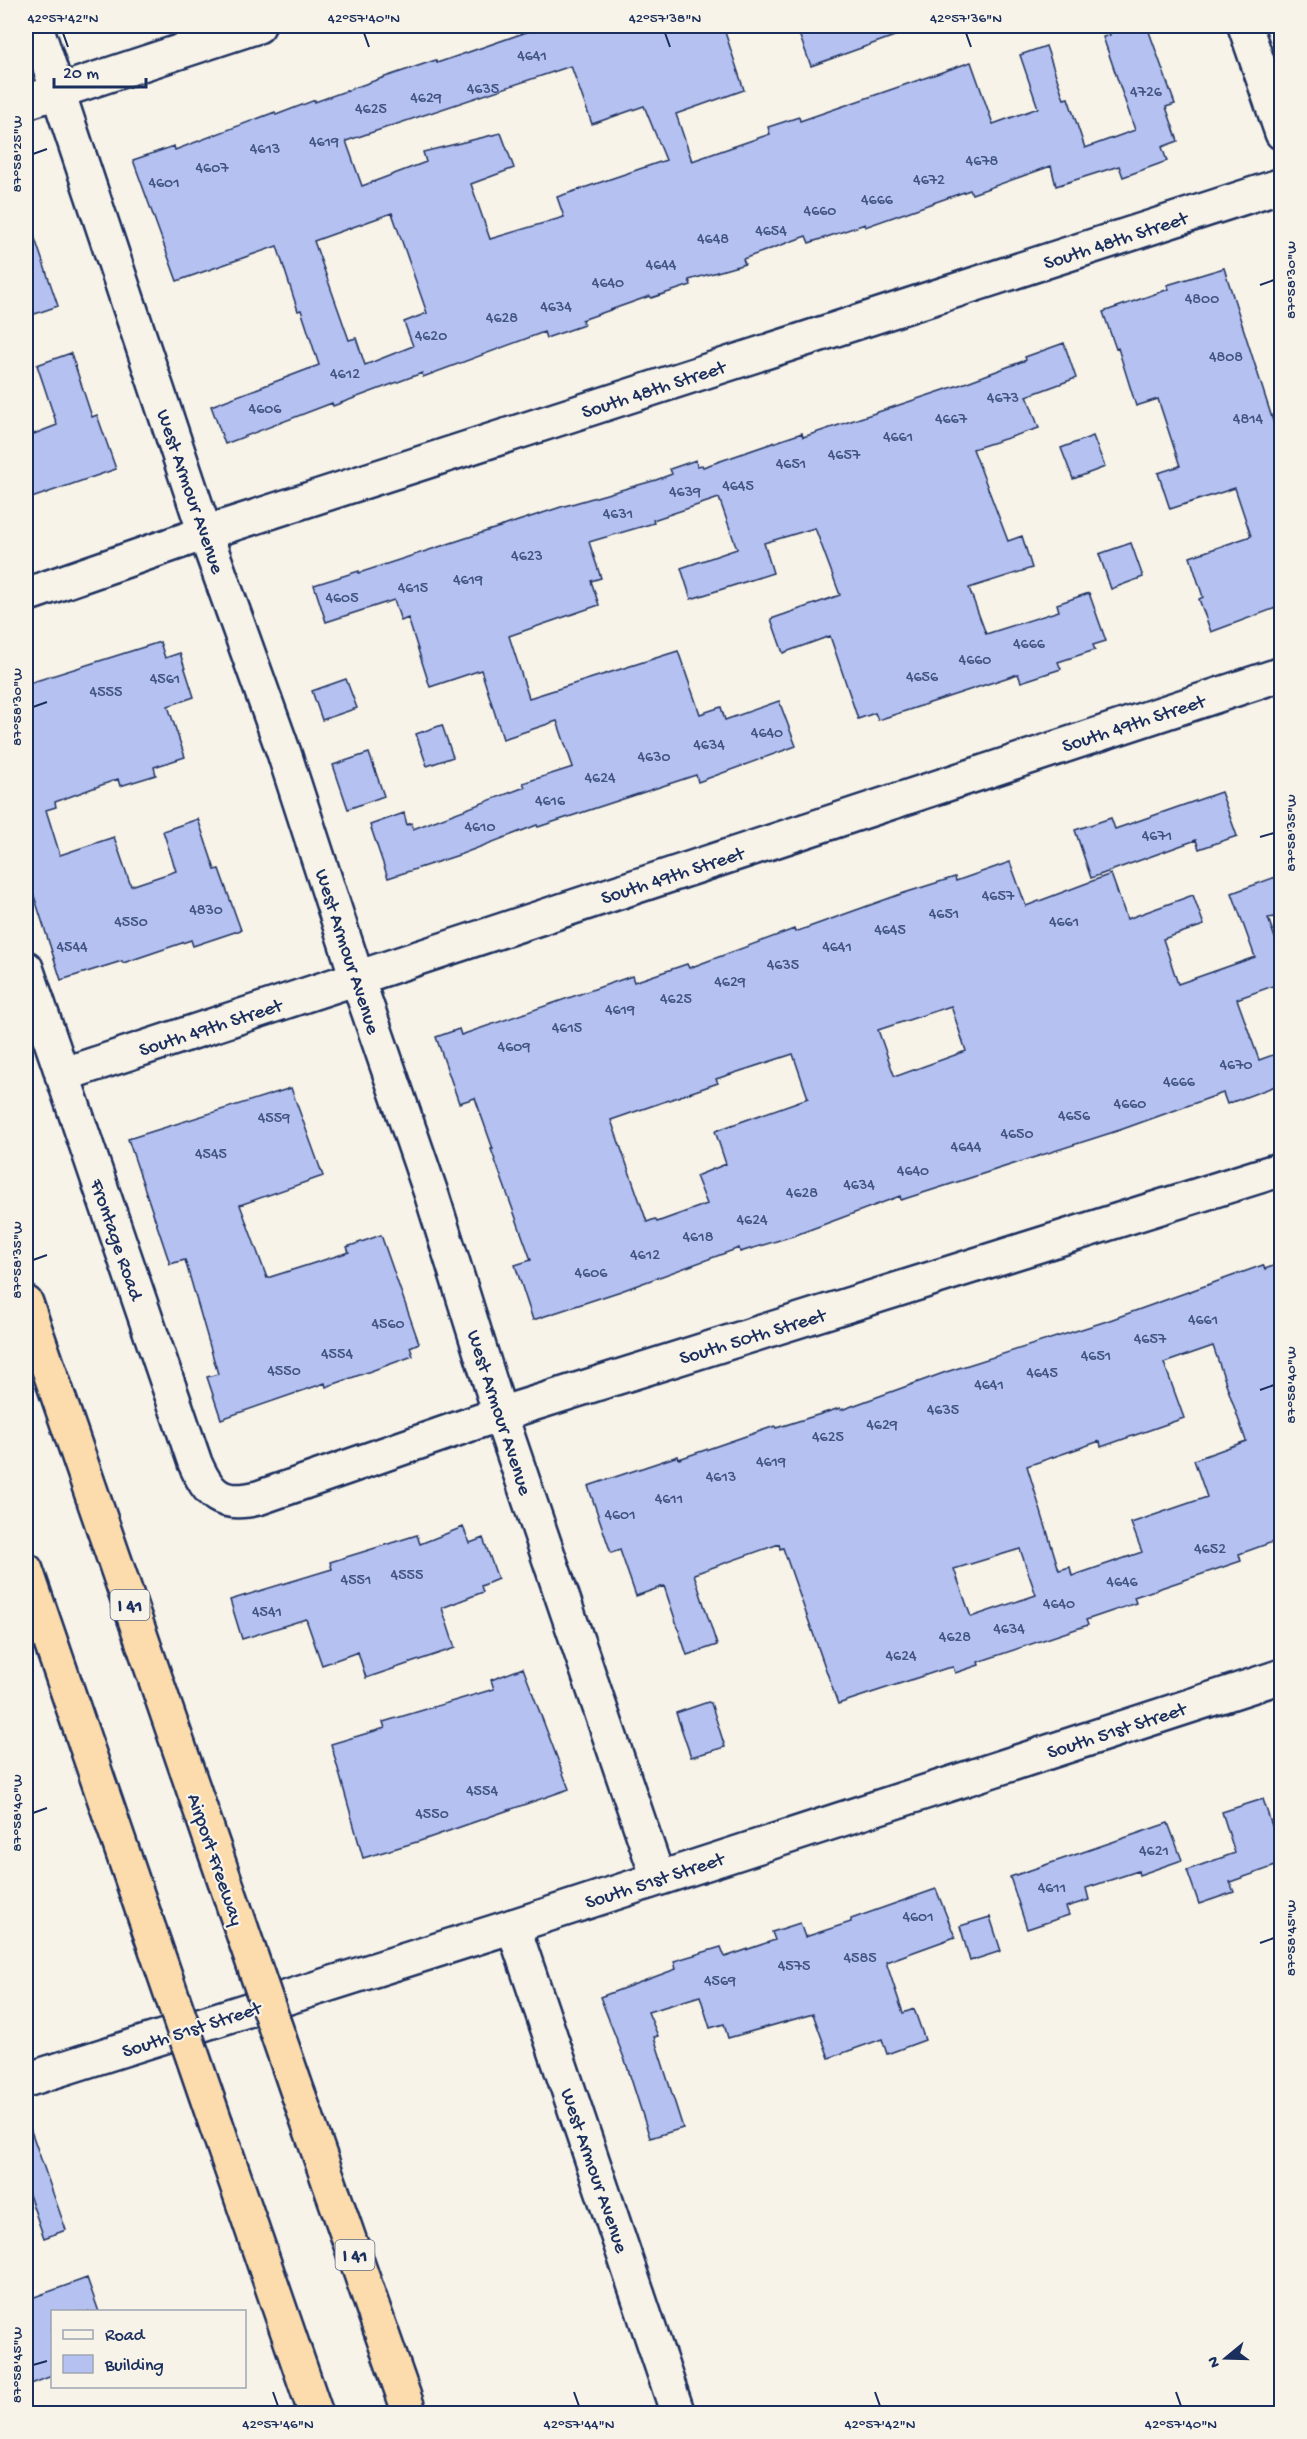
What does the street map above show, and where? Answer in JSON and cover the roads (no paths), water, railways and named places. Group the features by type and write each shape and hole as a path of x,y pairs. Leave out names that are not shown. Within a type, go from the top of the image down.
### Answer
{"highway":[{"name":"Airport Freeway","path":"26,1303 410,2414"},
{"path":"26,1570 316,2414"}],"street":[{"name":"West Armour Avenue","path":"36,26 205,533 284,753 357,978 432,1196 500,1414 658,1878"},
{"path":"26,102 258,26"},
{"path":"1245,26 1281,133"},
{"name":"South 48th Street","path":"26,595 205,533 1281,185"},
{"name":"South 49th Street","path":"62,1075 1281,674"},
{"name":"Frontage Road","path":"26,968 195,1463 212,1493 225,1500"},
{"name":"South 50th Street","path":"225,1500 237,1502 258,1498 500,1414 1281,1169"},
{"name":"South 51st Street","path":"26,2080 513,1926 1281,1676"},
{"name":"West Armour Avenue","path":"513,1926 678,2414"}]}
